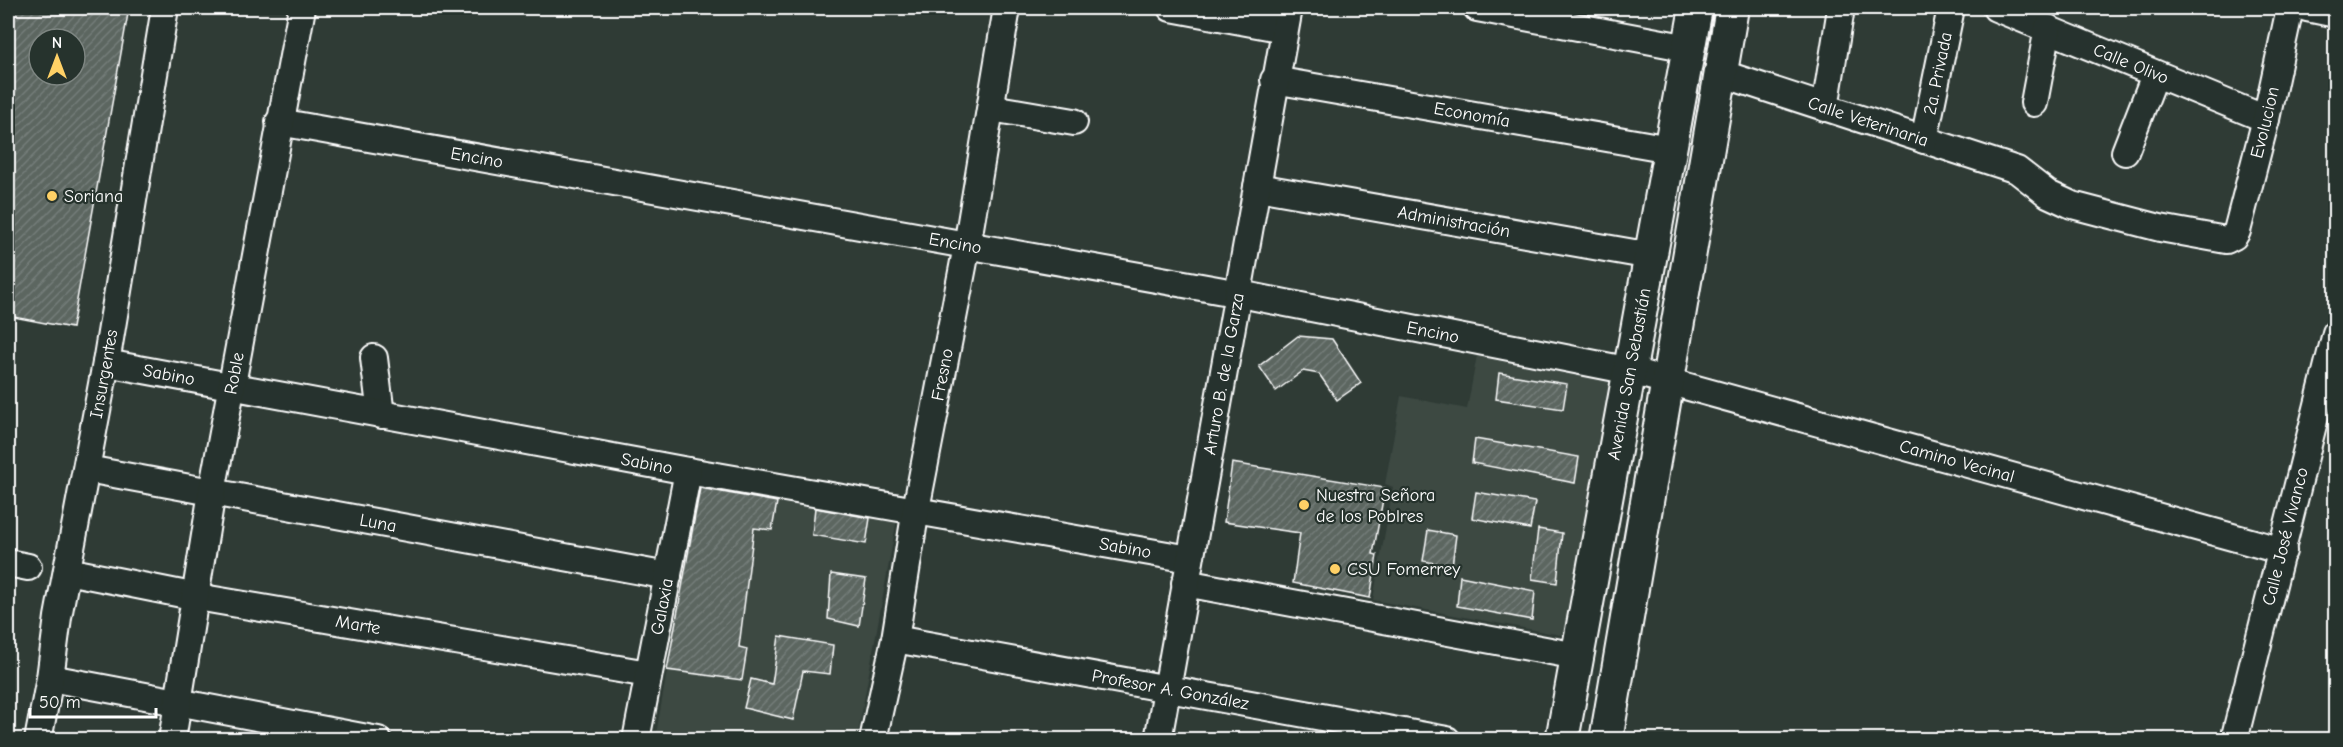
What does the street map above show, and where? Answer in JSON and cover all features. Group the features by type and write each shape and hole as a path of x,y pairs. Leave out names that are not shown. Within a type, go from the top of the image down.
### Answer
{"main road":[{"name":"Avenida San Sebastián","path":"1562,740 1696,8"},
{"path":"1606,740 1732,8"}],"street":[{"name":"Insurgentes","path":"38,740 106,363 165,8"},
{"name":"Roble","path":"172,740 230,388 302,8"},
{"name":"Fresno","path":"873,740 895,639 916,509 967,246 1007,8"},
{"path":"1171,8 1286,18"},
{"path":"1477,8 1689,48"},
{"path":"1825,108 1841,8"},
{"name":"2a. Privada","path":"1924,140 1951,8"},
{"name":"Calle Olivo","path":"1996,8 2266,119"},
{"name":"Evolucion","path":"2234,236 2266,119 2290,8"},
{"path":"2307,8 2336,14"},
{"name":"Arturo B. de la Garza","path":"1158,740 1240,294 1286,18"},
{"path":"2034,103 2048,28"},
{"name":"Calle Veterinaria","path":"1720,73 2017,170 2048,194 2072,205 2160,228 2211,238 2226,240 2234,236"},
{"path":"2125,152 2155,75"},
{"name":"Economía","path":"1274,80 1670,149"},
{"path":"991,108 1074,122"},
{"name":"Encino","path":"279,122 1240,294 1631,371"},
{"name":"Administración","path":"1257,187 1651,256"},
{"name":"Calle José Vivanco","path":"2234,740 2336,333"},
{"path":"374,358 381,415"},
{"name":"Sabino","path":"106,363 230,388 688,471 916,509 1577,656"},
{"name":"Camino Vecinal","path":"1631,371 2283,551"},
{"name":"Luna","path":"87,469 668,576"},
{"name":"Galaxia","path":"636,740 688,471"},
{"name":"Marte","path":"67,571 197,597 648,674"},
{"name":"Profesor A. González","path":"895,639 1169,687 1447,740"},
{"path":"50,678 378,740"}],"shaded area":[{"path":"1477,355 1611,376 1566,636 1373,600 1393,487 1385,484 1401,396 1467,409"},
{"path":"699,487 897,519 857,739 655,740"}],"building":[{"name":"Soriana","path":"8,8 129,8 72,328 8,316"},
{"path":"1298,336 1332,339 1361,383 1337,400 1319,374 1303,371 1276,391 1259,366"},
{"path":"1499,373 1567,384 1563,409 1496,399"},
{"path":"1475,439 1579,457 1575,483 1472,463"},
{"name":"Nuestra Señora de los Poblres","path":"1232,463 1385,488 1373,554 1377,555 1370,598 1293,583 1300,533 1224,522"},
{"path":"700,488 777,502 772,530 754,528 739,647 747,649 742,680 667,670"},
{"path":"1476,492 1535,502 1530,529 1472,518"},
{"path":"815,508 870,518 866,544 812,535"},
{"path":"1538,529 1562,533 1557,583 1532,579"},
{"path":"1428,530 1456,535 1452,566 1423,561"},
{"path":"831,574 866,579 859,626 828,619"},
{"path":"1460,576 1535,591 1532,620 1457,606"},
{"path":"779,636 833,645 830,674 803,671 793,720 744,708 751,679 772,684"}],"place":[{"name":"Soriana","path":"52,196"},
{"name":"Nuestra Señora de los Poblres","path":"1304,505"},
{"name":"CSU Fomerrey","path":"1335,569"}]}
